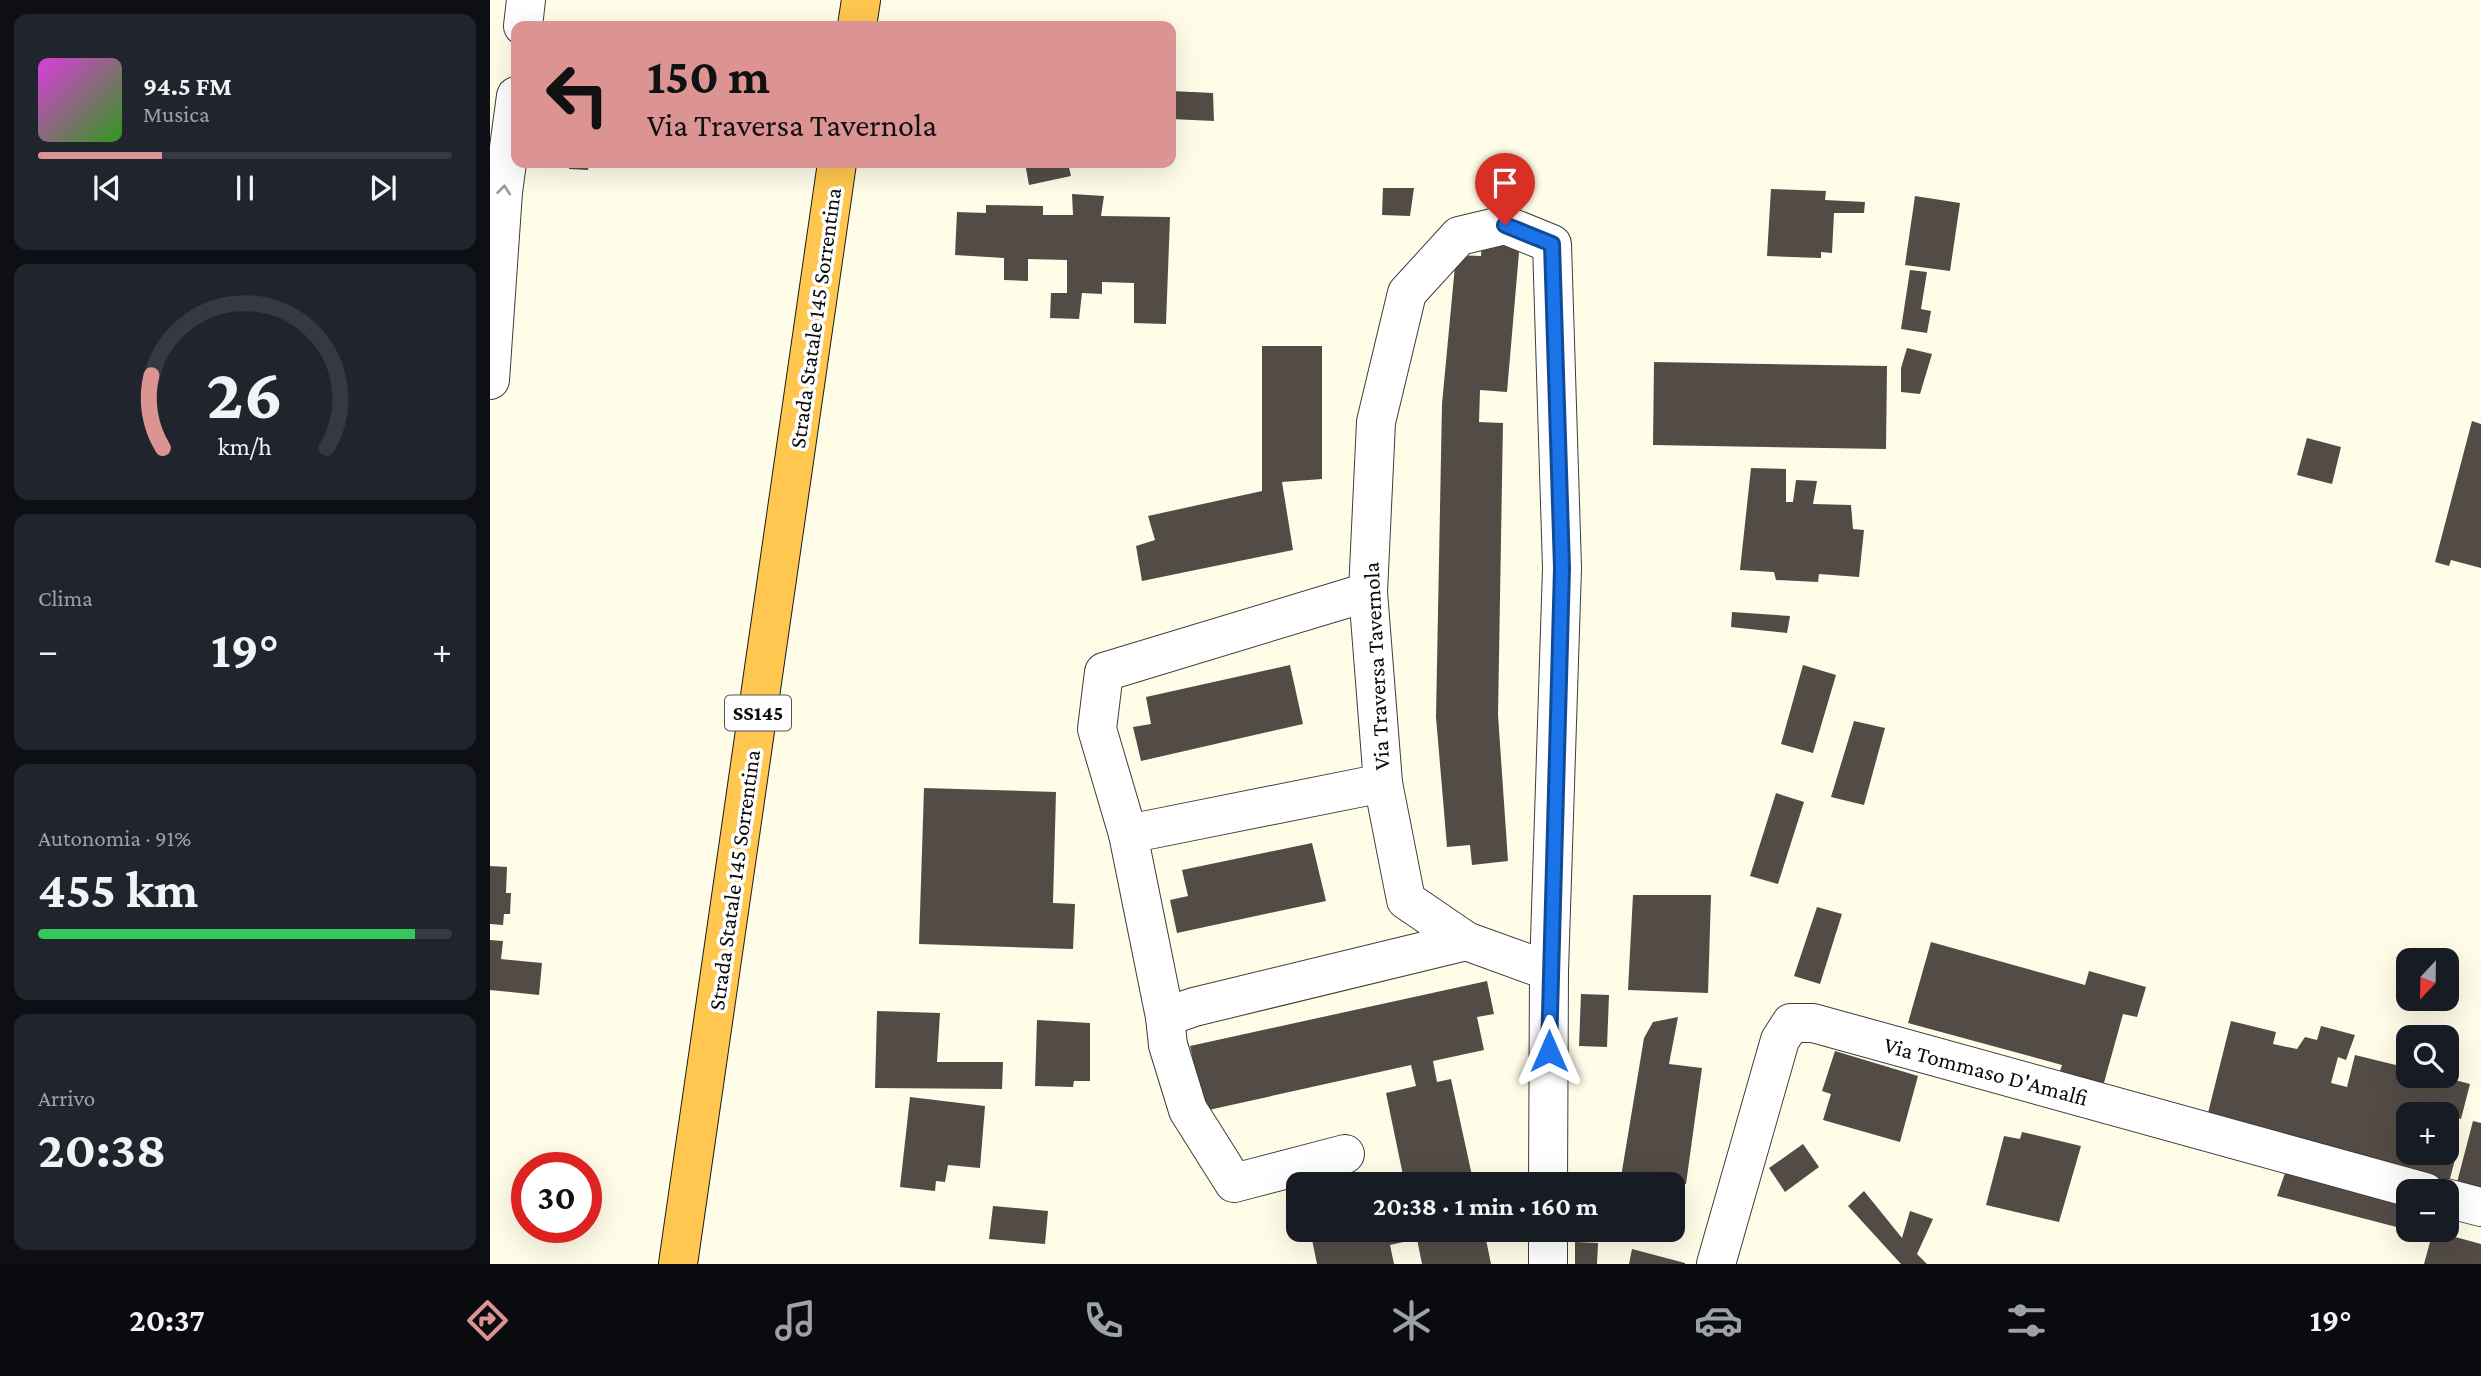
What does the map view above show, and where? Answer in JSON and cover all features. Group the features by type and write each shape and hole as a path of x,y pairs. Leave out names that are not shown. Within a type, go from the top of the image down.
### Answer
{"highway":[{"path":"858,21 861,0"},
{"name":"Strada Statale 145 Sorrentina","path":"678,1264 836,168"}],"street":[{"path":"524,21 526,0"},
{"path":"490,380 503,192 511,133"},
{"name":"Via Traversa Tavernola","path":"1548,1172 1549,971 1562,568 1552,244 1505,225 1459,236 1407,293 1376,422 1368,592 1383,783 1406,900 1466,941 1549,971"},
{"path":"1345,1154 1234,1183 1188,1110 1168,1045 1165,1017 1128,834 1097,729 1104,673 1368,592"},
{"path":"1128,834 1383,783"},
{"path":"1165,1017 1194,1007 1466,941"},
{"name":"Via Tommaso D'Amalfi","path":"1716,1264 1780,1040 1791,1023 1813,1023 2396,1184"},
{"path":"2459,1201 2481,1207"},
{"path":"1548,1242 1548,1264"}],"building":[{"path":"1176,91 1213,93 1214,121 1176,119"},
{"path":"1026,168 1069,168 1071,176 1029,185"},
{"path":"1383,188 1414,188 1410,216 1382,215"},
{"path":"1771,189 1826,191 1825,200 1865,202 1864,213 1834,213 1832,253 1821,252 1821,258 1767,256"},
{"path":"1072,194 1104,196 1101,216 1170,217 1166,324 1134,323 1134,283 1102,282 1102,294 1082,293 1079,319 1050,318 1051,293 1067,293 1067,260 1028,259 1028,281 1004,280 1004,258 955,255 957,212 986,213 986,205 1043,206 1043,215 1073,215"},
{"path":"1915,196 1960,203 1950,271 1905,265"},
{"path":"1482,238 1520,241 1507,392 1480,390 1479,422 1503,423 1498,715 1508,861 1472,865 1470,845 1447,847 1436,717 1442,404 1456,255 1481,256"},
{"path":"1910,270 1927,272 1921,309 1931,311 1927,333 1901,329"},
{"path":"1262,346 1322,346 1322,479 1282,482 1293,550 1142,581 1136,546 1155,540 1148,516 1262,491"},
{"path":"1907,348 1932,354 1920,394 1901,392 1901,368"},
{"path":"1654,362 1887,366 1886,449 1653,445"},
{"path":"2472,421 2481,424 2481,568 2451,560 2449,566 2435,562"},
{"path":"2307,438 2341,447 2332,484 2297,475"},
{"path":"1751,468 1786,469 1786,502 1793,502 1796,480 1817,481 1813,504 1851,505 1853,529 1864,530 1859,577 1819,574 1818,582 1776,580 1774,572 1740,570"},
{"path":"1732,612 1790,616 1787,633 1731,627"},
{"path":"1290,665 1303,724 1141,761 1133,727 1151,724 1146,697"},
{"path":"1803,665 1836,675 1813,753 1781,744"},
{"path":"1854,721 1885,728 1864,805 1831,797"},
{"path":"924,788 1056,792 1053,903 1075,904 1073,949 919,944"},
{"path":"1776,793 1804,802 1778,884 1750,876"},
{"path":"1312,843 1326,901 1177,933 1170,900 1188,896 1182,870"},
{"path":"490,866 507,867 506,893 511,893 510,914 504,914 503,925 490,924"},
{"path":"1633,895 1711,895 1708,993 1628,990"},
{"path":"1817,907 1842,914 1820,984 1794,976"},
{"path":"490,940 503,941 501,959 542,963 539,995 490,990"},
{"path":"1931,942 2085,985 2089,971 2146,987 2137,1017 2123,1014 2102,1090 2058,1077 2062,1065 1908,1023"},
{"path":"1487,981 1494,1014 1477,1017 1484,1050 1433,1061 1437,1082 1451,1079 1471,1172 1402,1172 1386,1093 1416,1086 1411,1065 1204,1111 1190,1046"},
{"path":"1581,994 1609,995 1607,1047 1579,1046"},
{"path":"877,1011 940,1013 937,1062 1003,1062 1002,1089 875,1088"},
{"path":"1678,1017 1669,1064 1702,1068 1686,1184 1685,1172 1622,1172 1644,1038 1653,1022"},
{"path":"1037,1020 1090,1023 1090,1081 1074,1081 1073,1087 1035,1086"},
{"path":"2231,1021 2276,1032 2273,1044 2297,1049 2305,1037 2317,1040 2321,1026 2355,1035 2346,1060 2338,1057 2331,1083 2347,1087 2355,1055 2396,1065 2396,1088 2459,1088 2459,1081 2470,1084 2461,1119 2459,1102 2396,1102 2396,1165 2454,1165 2450,1179 2439,1179 2321,1144 2207,1117"},
{"path":"1835,1051 1918,1076 1900,1142 1823,1120 1831,1094 1822,1091"},
{"path":"910,1097 985,1106 980,1168 948,1165 945,1182 936,1181 935,1191 900,1187"},
{"path":"2473,1121 2481,1123 2481,1197 2459,1191 2458,1179"},
{"path":"2022,1132 2081,1146 2059,1222 1986,1205 2004,1136 2020,1139"},
{"path":"1803,1144 1819,1167 1785,1192 1769,1168"},
{"path":"2289,1162 2396,1193 2396,1227 2277,1196"},
{"path":"1864,1191 1902,1238 1910,1211 1933,1219 1917,1254 1927,1264 1901,1264 1848,1206"},
{"path":"993,1206 1048,1211 1045,1244 989,1239"},
{"path":"2459,1238 2481,1244 2481,1264 2424,1264 2430,1242 2459,1242"},
{"path":"1312,1242 1404,1242 1390,1245 1394,1264 1317,1264"},
{"path":"1418,1242 1486,1242 1491,1264 1422,1264"},
{"path":"1575,1242 1598,1243 1597,1264 1575,1264"},
{"path":"1632,1249 1685,1263 1685,1264 1629,1264"}],"route":[{"path":"1505,225 1552,244 1562,568 1549,971 1549,1051"}]}
